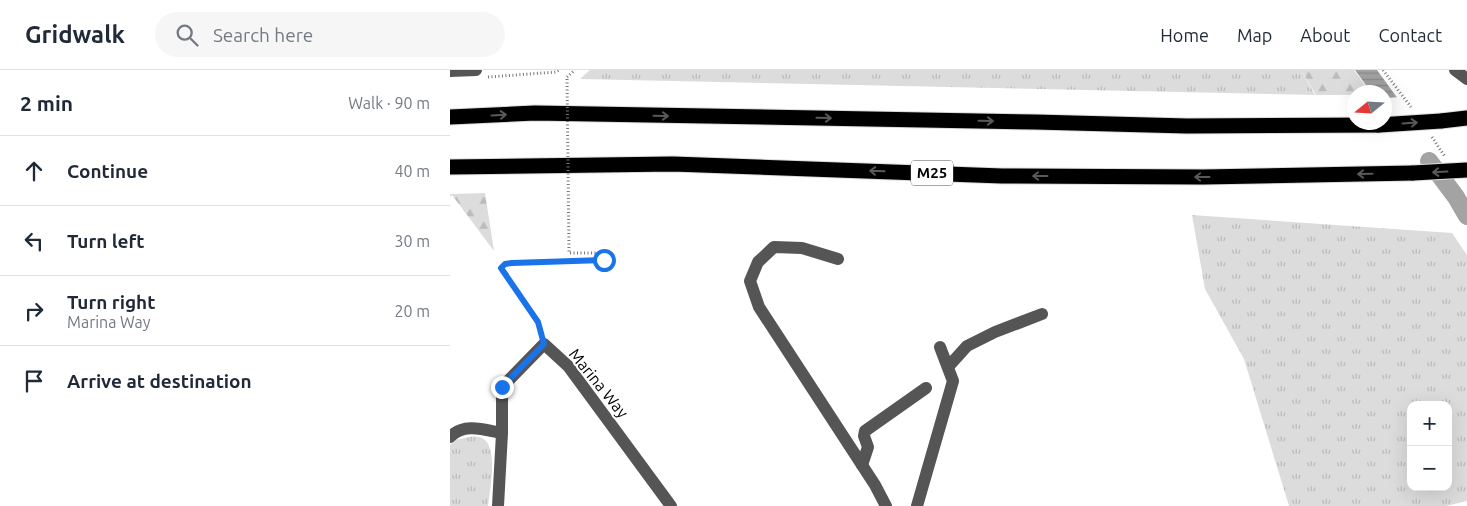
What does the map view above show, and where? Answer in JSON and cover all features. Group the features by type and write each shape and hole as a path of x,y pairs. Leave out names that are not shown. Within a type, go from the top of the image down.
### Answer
{"highway":[{"path":"450,118 535,114 1187,126 1379,125 1467,118"},
{"name":"M25","path":"450,167 673,164 1002,176 1184,177 1413,173 1467,170"}],"street":[{"path":"1456,70 1467,79"},
{"path":"450,71 478,74"},
{"path":"838,259 802,248 774,247 758,262 750,281 759,307 862,465 886,506"},
{"path":"948,367 967,346 995,332 1042,314"},
{"path":"498,506 502,434 502,387 544,344"},
{"name":"Marina Way","path":"544,344 574,374 671,506"},
{"path":"917,506 953,381 940,347"},
{"path":"862,465 868,447 864,436 865,431 926,388"},
{"path":"450,437 461,429 468,428 502,434"}],"path":[{"path":"478,74 556,72 559,70"},
{"path":"544,344 538,322 501,268 505,264 512,263 604,260 604,253 569,253 567,77 575,70"}],"green space":[{"path":"590,70 1301,70 1315,95 580,79"},
{"path":"1301,70 1354,70 1365,85 1347,85 1347,95 1316,95"},
{"path":"485,193 494,251 452,195 450,197 450,194"},
{"path":"1192,215 1452,233 1467,255 1467,501 1446,506 1289,506 1244,359 1205,289"},
{"path":"474,436 482,438 487,443 492,459 488,506 450,506 450,445 455,440"}],"shaded area":[{"path":"1355,70 1377,70 1388,85 1366,85"},
{"path":"1392,91 1449,169 1392,117"}],"pier":[{"path":"1400,97 1451,167 1426,172 1392,126 1392,98"}],"waterway":[{"path":"1429,161 1456,197 1467,216"}],"route":[{"path":"502,387 544,344 538,322 501,268 505,264 512,263 604,260"}]}
